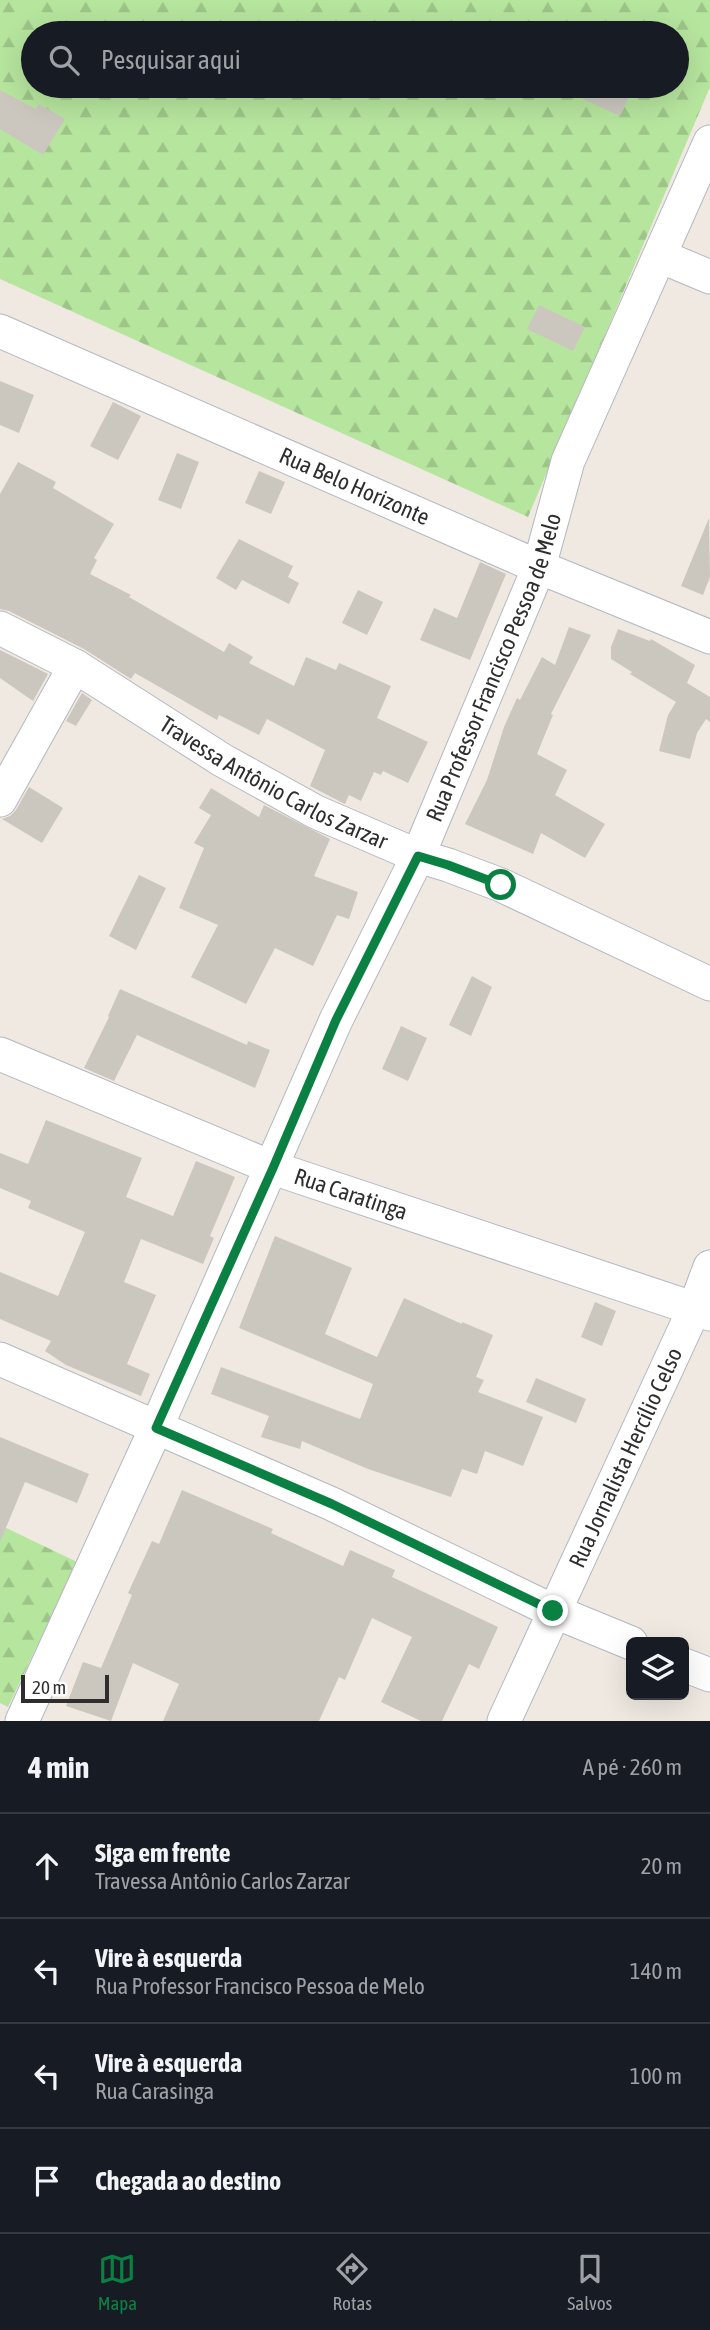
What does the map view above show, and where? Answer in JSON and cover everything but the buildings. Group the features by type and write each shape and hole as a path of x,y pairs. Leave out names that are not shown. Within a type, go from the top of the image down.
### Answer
{"street":[{"name":"Rua Professor Francisco Pessoa de Melo","path":"22,1721 273,1168 336,1020 418,856 539,567 568,461 710,142"},
{"path":"660,256 710,277"},
{"name":"Rua Belo Horizonte","path":"0,331 539,567 710,637"},
{"name":"Travessa Antônio Carlos Zarzar","path":"0,628 75,666 222,760 281,794 418,856 501,885 710,984"},
{"path":"0,800 75,666"},
{"name":"Rua Caratinga","path":"0,1054 273,1168 702,1311"},
{"name":"Rua Jornalista Hercílio Celso","path":"503,1721 553,1611 702,1311 710,1268"},
{"path":"0,1359 332,1504 553,1611 626,1641"},
{"path":"689,1667 710,1675"}],"green space":[{"path":"0,0 710,0 710,87 528,517 0,279"},
{"path":"0,1525 77,1562 8,1707 0,1703"}],"route":[{"path":"501,885 418,856 336,1020 156,1428 332,1504 553,1611"}]}
